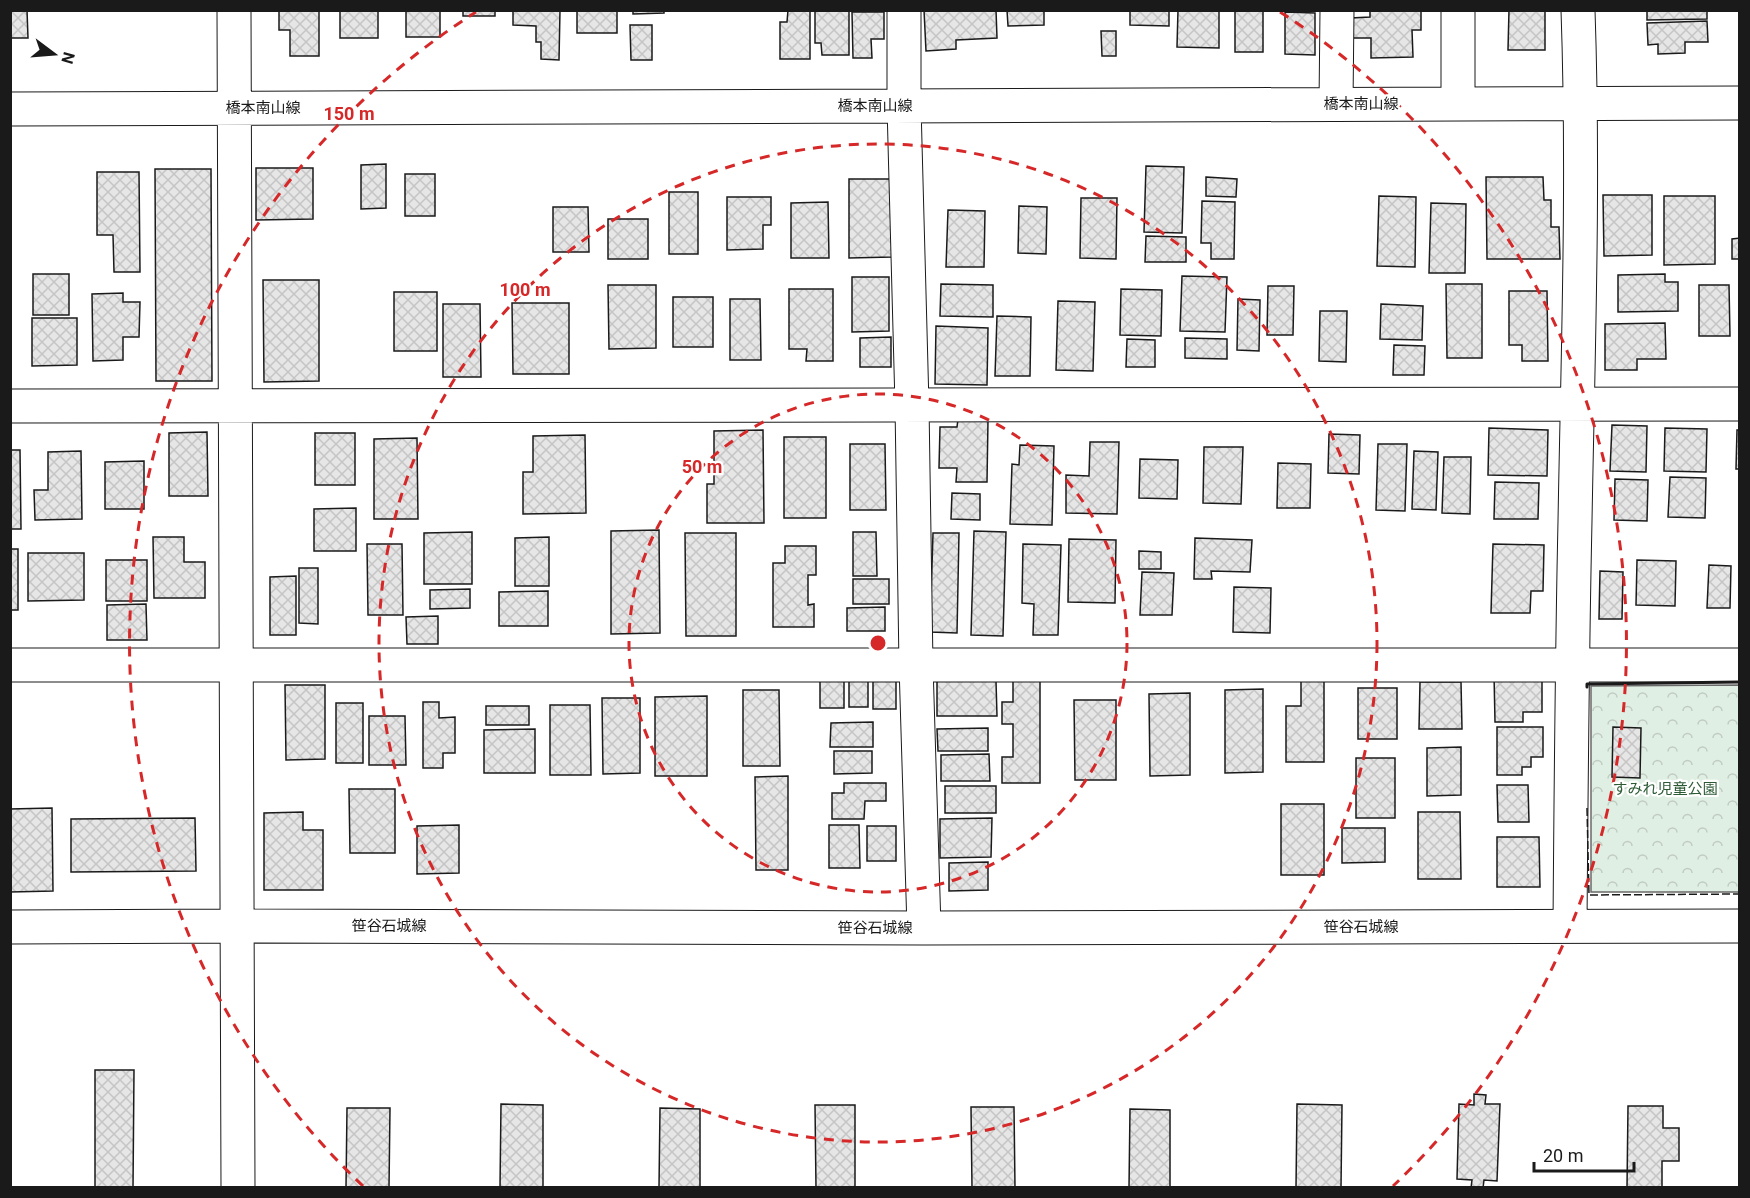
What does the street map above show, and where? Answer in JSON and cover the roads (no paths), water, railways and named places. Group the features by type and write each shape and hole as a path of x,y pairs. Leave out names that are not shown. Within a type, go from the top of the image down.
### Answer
{"street":[{"path":"234,10 238,1188"},
{"path":"904,10 916,665 924,928"},
{"path":"1336,104 1337,10"},
{"path":"1458,10 1458,104"},
{"path":"1570,926 1571,665 1581,103 1578,10"},
{"name":"橋本南山線","path":"10,109 1740,103"},
{"path":"10,406 1740,404"},
{"path":"10,665 1740,665"},
{"name":"笹谷石城線","path":"10,927 1740,926"}],"park label":[{"name":"すみれ児童公園","path":"1665,789"}]}
